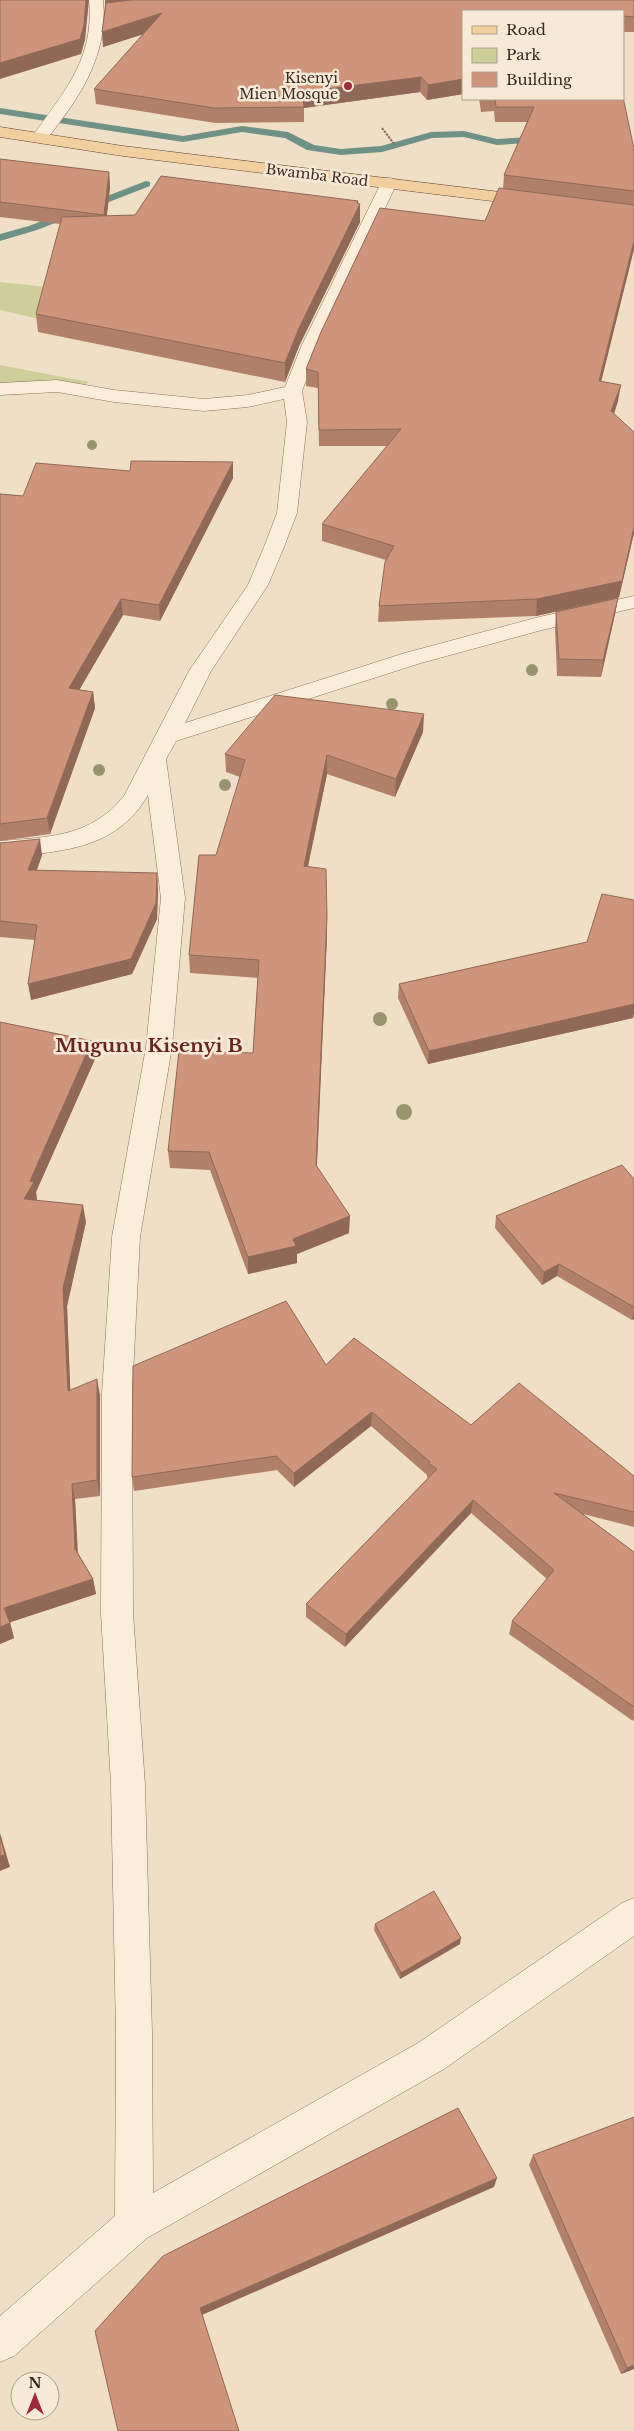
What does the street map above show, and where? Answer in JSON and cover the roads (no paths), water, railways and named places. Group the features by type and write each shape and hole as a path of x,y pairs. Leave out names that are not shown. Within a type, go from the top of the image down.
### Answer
{"main road":[{"name":"Bwamba Road","path":"0,132 123,151 546,203"}],"street":[{"path":"40,138 63,108 86,66 95,38 101,8"},
{"path":"0,848 65,843 108,826 132,803 200,671 258,584 274,547 286,513 297,422 293,390 310,347 389,184"},
{"path":"0,389 57,386 114,396 204,405 248,401 293,390"},
{"path":"161,747 276,703 413,658 634,602"},
{"path":"134,2225 134,2033 128,1785 118,1613 117,1394 126,1237 159,1047 173,898 161,747"},
{"path":"0,2342 134,2225 431,2056 634,1914"}],"waterway":[{"path":"0,111 183,139 242,129 288,135 311,148 341,152 382,149 431,135 464,134 497,142 542,139"},
{"path":"0,238 33,228 146,184"}],"place":[{"name":"Kisenyi Mien Mosque","path":"348,86"}],"district":[{"name":"Mugunu Kisenyi B","path":"149,1045"}]}
